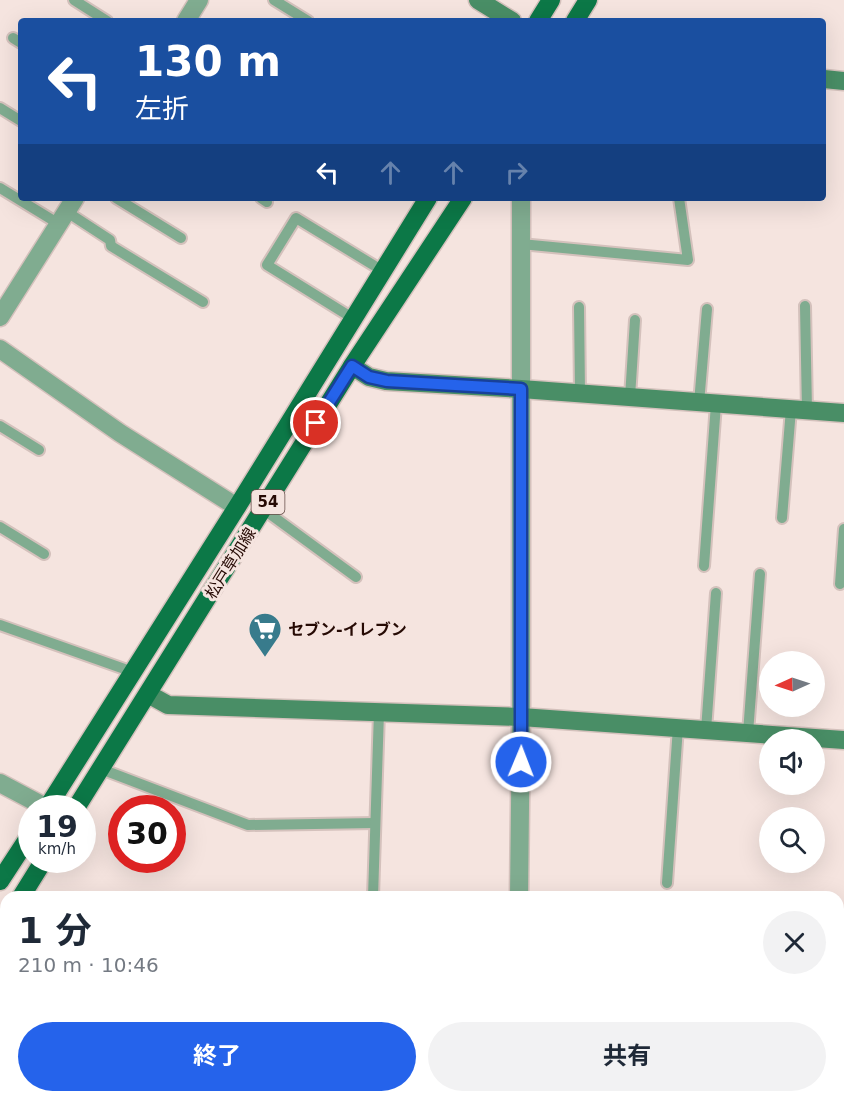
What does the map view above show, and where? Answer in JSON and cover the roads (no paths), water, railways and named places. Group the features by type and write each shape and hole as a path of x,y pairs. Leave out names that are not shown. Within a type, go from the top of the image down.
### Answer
{"main road":[{"path":"540,18 551,0"},
{"path":"577,18 588,0"},
{"name":"松戸草加線","path":"55,795 426,201"},
{"name":"松戸草加線","path":"84,795 352,366 461,201"},
{"path":"0,880 18,853"},
{"path":"25,891 36,873"}],"street":[{"path":"479,0 507,18"},
{"path":"826,79 844,81"},
{"path":"519,891 522,717 520,201"},
{"path":"0,318 67,211"},
{"path":"0,349 120,433 237,507"},
{"path":"352,366 369,377 387,381 844,413"},
{"path":"148,694 168,705 522,717 844,740"},
{"path":"0,783 23,795"}],"lane":[{"path":"74,0 102,18"},
{"path":"274,0 303,18"},
{"path":"0,108 18,120"},
{"path":"0,188 18,194"},
{"path":"38,201 67,211 110,240 111,246 203,303"},
{"path":"121,201 181,238"},
{"path":"521,244 688,260 679,201"},
{"path":"354,319 267,265 296,218 383,271"},
{"path":"782,518 799,410 805,306"},
{"path":"579,307 580,393"},
{"path":"704,566 707,309"},
{"path":"630,397 635,320"},
{"path":"0,426 39,450"},
{"path":"263,509 356,577"},
{"path":"0,527 44,554"},
{"path":"840,585 844,529"},
{"path":"748,733 760,574"},
{"path":"706,730 716,593"},
{"path":"0,625 133,672"},
{"path":"373,891 379,712"},
{"path":"666,883 678,727"},
{"path":"101,769 248,825 375,823"}],"place":[{"name":"セブン-イレブン","path":"265,658"}]}
